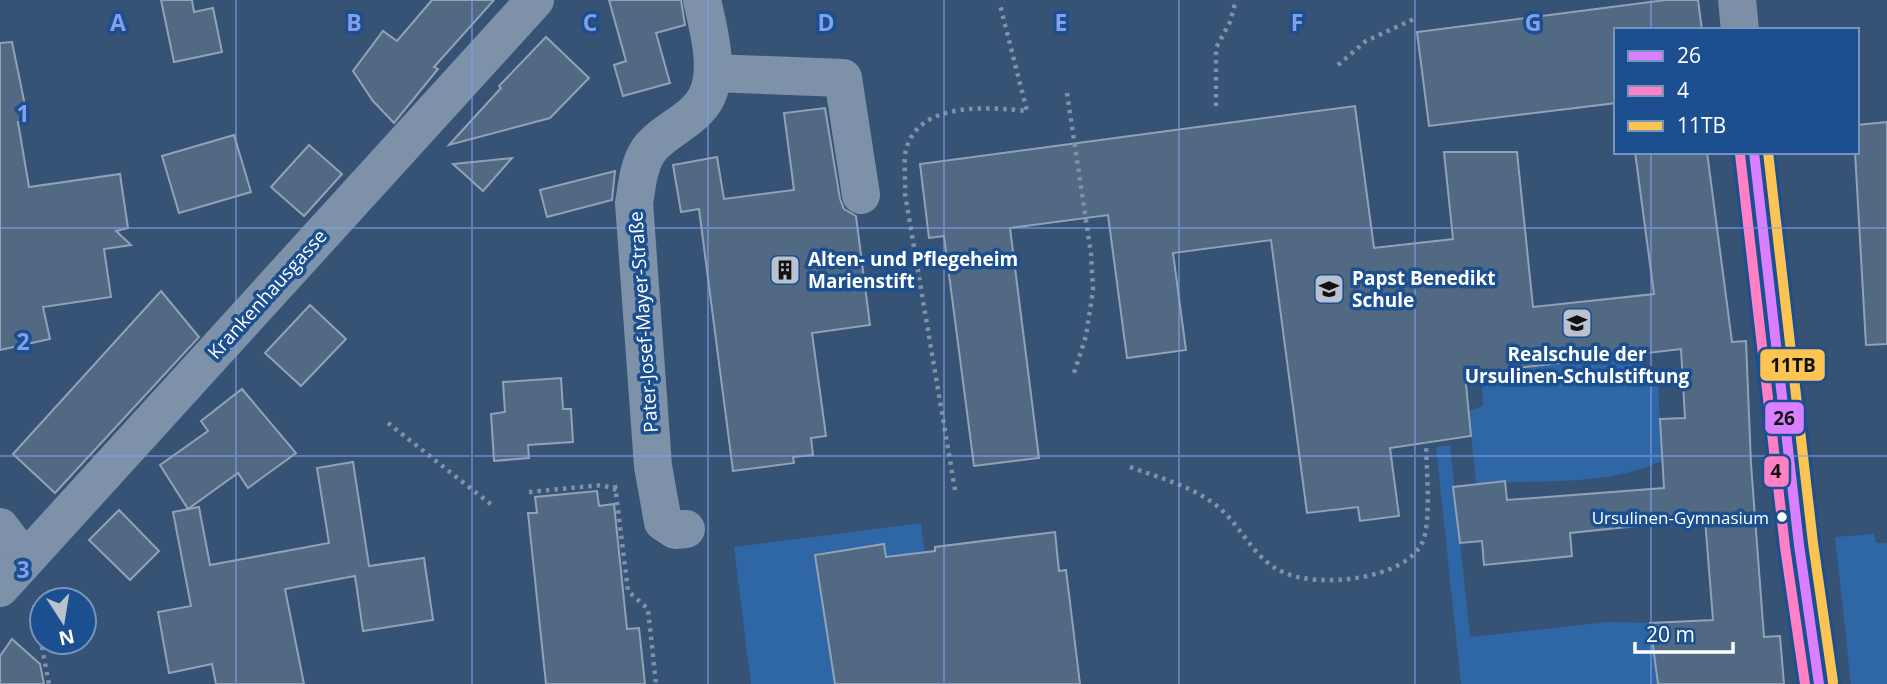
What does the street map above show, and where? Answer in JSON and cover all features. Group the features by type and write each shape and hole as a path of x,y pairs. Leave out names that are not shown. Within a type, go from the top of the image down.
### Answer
{"main road":[{"path":"1737,0 1740,28"},
{"path":"1754,154 1799,545 1819,684"}],"street":[{"name":"Krankenhausgasse","path":"12,574 535,0"},
{"path":"702,0 713,73 843,78 861,195"},
{"name":"Pater-Josef-Mayer-Straße","path":"687,529 675,530 663,522 658,493 634,203 639,172 649,150 693,113 707,97 713,73"},
{"path":"0,527 12,574"}],"path":[{"path":"1216,106 1216,48 1230,22 1236,0"},
{"path":"955,491 905,194 906,149 922,124 948,112 994,107 1027,111 1000,5"},
{"path":"1338,65 1366,41 1413,19"},
{"path":"1067,93 1091,254 1093,289 1086,336 1074,373"},
{"path":"388,423 493,506"},
{"path":"1130,467 1194,491 1219,508 1259,557 1286,574 1325,581 1368,577 1401,564 1422,543 1427,506 1426,442"},
{"path":"529,492 602,485 658,493"},
{"path":"616,488 628,591 648,609 656,684"},
{"path":"12,574 49,684"}],"shaded area":[{"path":"1634,356 1658,383 1662,461 1638,470 1592,479 1476,485 1469,411 1483,406 1481,373"},
{"path":"1450,445 1470,637 1608,622 1650,623 1658,684 1461,684 1436,447"},
{"path":"921,523 942,684 751,684 734,547"},
{"path":"1874,534 1876,543 1887,543 1887,684 1851,684 1835,537"}],"building":[{"path":"161,0 192,0 194,12 213,8 222,52 174,62"},
{"path":"432,0 494,0 434,67 438,69 394,123 373,101 353,71 383,31 397,41"},
{"path":"609,0 681,0 685,25 656,33 670,83 623,96 614,65 626,61"},
{"path":"1666,0 1698,0 1702,28 1614,28 1614,103 1429,126 1417,32"},
{"path":"546,37 589,78 550,118 449,145 501,88 499,86"},
{"path":"12,42 28,120 18,122 29,187 120,174 128,228 116,231 131,245 104,249 111,297 43,307 50,339 0,350 0,43"},
{"path":"1355,106 1374,248 1453,239 1444,152 1517,152 1533,307 1654,294 1635,154 1707,154 1732,342 1746,341 1751,464 1764,637 1780,636 1784,684 1658,684 1650,623 1713,620 1705,519 1570,533 1572,556 1484,565 1482,541 1460,543 1453,487 1505,481 1507,500 1664,488 1660,419 1685,418 1681,349 1465,374 1471,436 1390,448 1399,516 1360,521 1358,507 1307,513 1271,240 1173,253 1186,350 1127,358 1108,215 1010,228 1039,458 974,466 944,236 929,238 920,164"},
{"name":"Alten- und Pflegeheim Marienstift","path":"825,108 840,199 844,209 856,216 870,325 812,333 826,436 811,438 813,455 793,457 794,463 733,471 699,209 681,212 673,165 717,157 724,199 794,190 784,113"},
{"path":"1887,122 1887,344 1866,345 1855,154 1859,154 1859,125"},
{"path":"234,135 251,192 179,213 162,156"},
{"path":"309,145 342,174 304,216 271,187"},
{"path":"512,158 483,191 453,164"},
{"path":"615,171 612,200 547,217 540,190"},
{"path":"161,291 199,337 55,493 13,454"},
{"path":"310,305 346,339 301,386 265,353"},
{"path":"561,378 563,409 571,409 573,442 528,445 529,458 494,461 491,414 505,412 503,382"},
{"path":"242,389 296,453 248,488 238,473 188,509 160,465 208,431 201,421"},
{"path":"353,462 369,566 424,558 433,620 363,631 355,576 285,589 304,684 216,684 212,664 169,673 158,612 191,606 173,512 199,507 210,565 329,543 317,468"},
{"path":"597,491 599,506 614,504 627,629 639,628 645,684 546,684 528,513 537,513 535,497"},
{"path":"119,510 159,551 130,580 89,540"},
{"path":"1055,532 1059,571 1066,570 1080,684 835,684 815,555 884,544 886,557 935,551 935,547"},
{"path":"12,639 40,664 44,684 0,684 0,656"}],"transit line":[{"name":"4","path":"1740,154 1785,547 1805,684"},
{"name":"26","path":"1754,154 1799,545 1819,684"},
{"name":"11TB","path":"1768,154 1813,543 1833,682"}],"place":[{"name":"Alten- und Pflegeheim Marienstift","path":"785,270"},
{"name":"Papst Benedikt Schule","path":"1329,289"},
{"name":"Realschule der Ursulinen-Schulstiftung","path":"1577,323"},
{"name":"Ursulinen-Gymnasium","path":"1782,517"}]}
